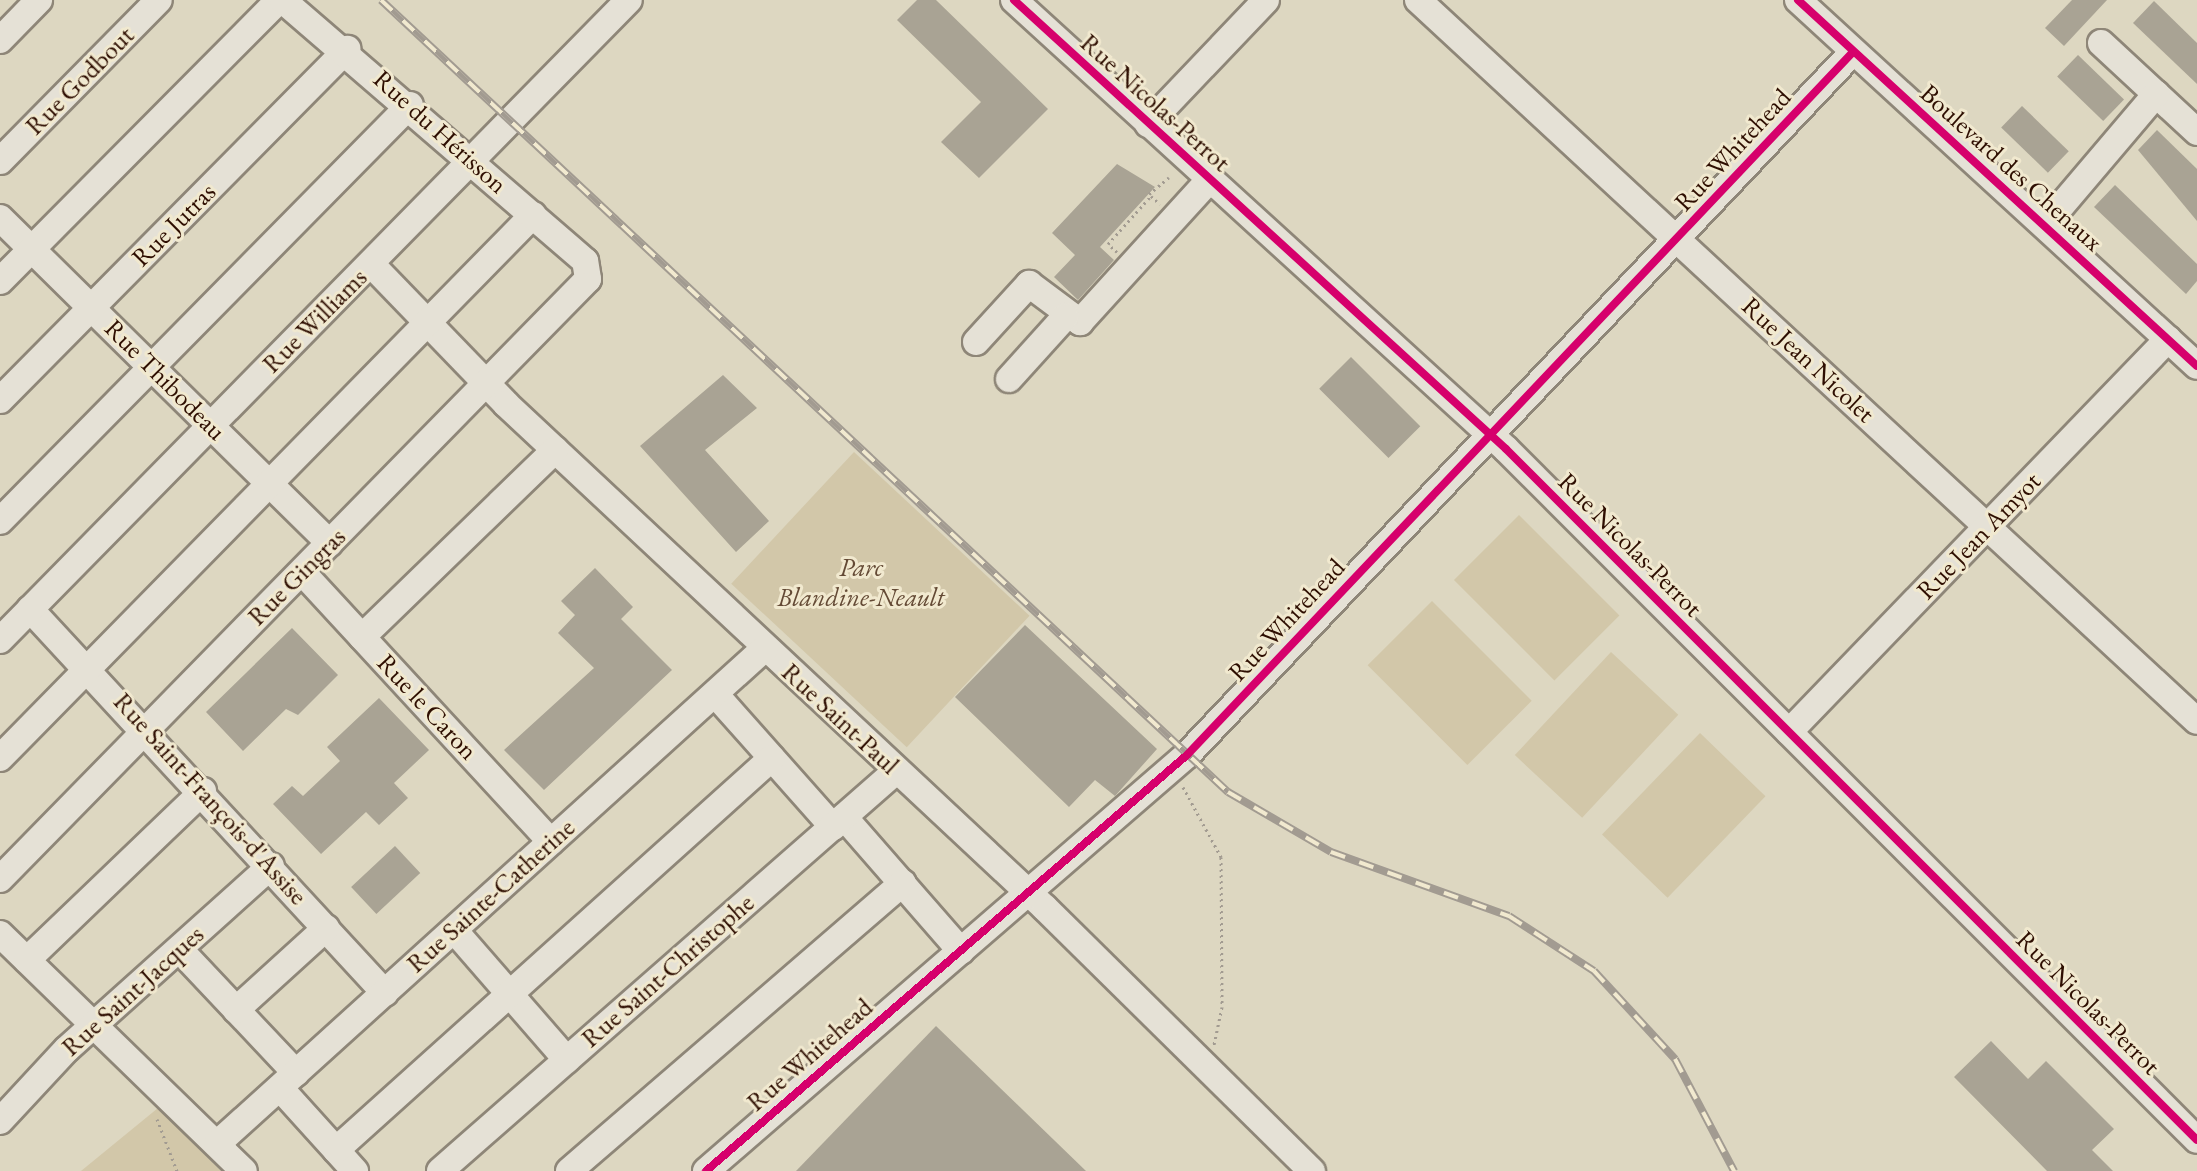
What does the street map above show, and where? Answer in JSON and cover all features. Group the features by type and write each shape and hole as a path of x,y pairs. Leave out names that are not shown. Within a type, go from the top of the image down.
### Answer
{"street":[{"path":"0,40 39,0"},
{"name":"Rue Godbout","path":"0,161 159,0"},
{"path":"0,281 281,0"},
{"name":"Rue du Hérisson","path":"281,0 347,49 533,215 589,271"},
{"name":"Rue Williams","path":"0,640 629,0"},
{"name":"Rue Nicolas-Perrot","path":"1014,0 1491,434 2197,1140"},
{"path":"1148,124 1266,0"},
{"name":"Rue Jean Nicolet","path":"1418,0 2197,721"},
{"name":"Boulevard des Chenaux","path":"1798,0 2197,366"},
{"path":"2101,43 2197,132"},
{"name":"Rue Jutras","path":"0,400 347,49"},
{"name":"Rue Whitehead","path":"706,1171 1173,768 1853,52"},
{"path":"2045,225 2156,94"},
{"path":"0,521 410,105"},
{"path":"976,342 1029,284 1065,317 1080,322 1209,180"},
{"path":"0,758 272,486 533,215"},
{"name":"Rue Thibodeau","path":"0,218 330,543"},
{"name":"Rue Saint-Paul","path":"371,264 555,450 1029,893 1312,1171"},
{"name":"Rue Gingras","path":"0,879 487,384 589,271"},
{"path":"1009,379 1065,317"},
{"name":"Rue Jean Amyot","path":"1789,732 2168,339"},
{"path":"362,637 555,450"},
{"name":"Rue le Caron","path":"302,572 551,842"},
{"name":"Rue Saint-François-d'Assise","path":"30,609 148,729 385,993"},
{"name":"Rue Sainte-Catherine","path":"217,1144 765,648"},
{"path":"715,694 772,758 903,883 961,951"},
{"path":"336,1150 772,758"},
{"name":"Rue Saint-Christophe","path":"440,1171 896,771"},
{"path":"27,960 203,791"},
{"name":"Rue Saint-Jacques","path":"0,1121 95,1027 271,866"},
{"path":"569,1171 903,883"},
{"path":"236,1010 326,928"},
{"path":"454,930 567,1060"},
{"path":"0,934 244,1171"},
{"path":"180,950 236,1010 336,1150 355,1171"}],"path":[{"path":"1126,260 1108,244 1169,177"},
{"path":"1173,768 1221,857 1222,1007 1209,1068"},
{"path":"156,1107 177,1171"}],"green space":[{"name":"Parc Blandine-Neault","path":"854,452 1030,616 907,747 731,584"},
{"path":"1519,515 1619,615 1554,680 1454,580"},
{"path":"1432,601 1532,701 1467,765 1368,665"},
{"path":"1611,652 1678,715 1582,818 1515,755"},
{"path":"1700,733 1765,796 1668,898 1602,834"},
{"path":"158,1108 221,1171 81,1171"}],"building":[{"path":"917,0 936,0 1048,109 979,178 941,142 981,102 897,20"},
{"path":"2072,0 2107,0 2064,46 2045,28"},
{"path":"2154,1 2197,43 2197,84 2133,23"},
{"path":"2078,55 2124,99 2103,121 2057,77"},
{"path":"2022,106 2069,151 2048,173 2001,128"},
{"path":"2157,130 2197,169 2197,221 2138,150"},
{"path":"1117,164 1155,187 1100,247 1114,260 1078,300 1054,277 1075,255 1052,233"},
{"path":"2115,185 2197,264 2197,281 2186,294 2094,207"},
{"path":"1351,357 1420,426 1388,458 1319,389"},
{"path":"723,375 757,408 705,450 769,521 736,552 640,446"},
{"path":"595,568 633,607 621,619 672,670 544,790 504,750 594,668 558,633 575,615 561,601"},
{"path":"1025,625 1157,749 1115,796 1095,780 1069,807 955,697"},
{"path":"292,628 338,675 298,715 286,709 243,751 206,712"},
{"path":"379,698 429,750 394,783 408,798 379,825 366,812 321,854 273,804 292,786 303,796 340,761 327,747"},
{"path":"395,846 420,873 376,914 351,887"},
{"path":"936,1026 1086,1171 796,1171"},
{"path":"1991,1041 2028,1079 2046,1061 2114,1129 2092,1150 2113,1171 2047,1171 1954,1077"}],"railway":[{"path":"381,0 1228,792 1331,852 1509,916 1594,971 1675,1059 1734,1171"}],"cycle path":[{"path":"1014,0 1506,449 2197,1140"},
{"path":"1798,0 2197,366"},
{"path":"706,1171 1187,755 1853,52"}]}
